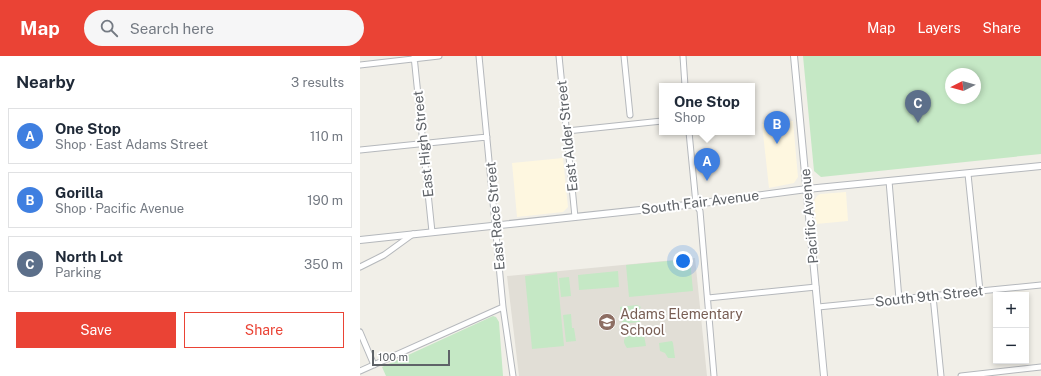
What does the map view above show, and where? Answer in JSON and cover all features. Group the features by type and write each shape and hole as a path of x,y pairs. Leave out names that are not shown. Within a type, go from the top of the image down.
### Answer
{"street":[{"path":"360,65 414,57 439,56"},
{"name":"East Race Street","path":"479,56 503,307 513,376"},
{"name":"East Alder Street","path":"559,56 575,217"},
{"path":"624,56 630,114"},
{"path":"683,56 685,83"},
{"name":"Pacific Avenue","path":"794,56 824,376"},
{"name":"East High Street","path":"414,57 432,232"},
{"path":"567,131 659,122"},
{"path":"689,135 696,204 700,211 714,376"},
{"path":"360,150 487,137"},
{"name":"South Fair Avenue","path":"360,240 696,204 807,189 1041,166"},
{"path":"968,174 980,291"},
{"path":"889,182 899,299"},
{"path":"360,266 384,255 400,245 413,234"},
{"name":"South 9th Street","path":"818,308 1041,285"},
{"path":"708,298 816,287"},
{"path":"933,296 941,376"},
{"path":"360,371 503,307"},
{"path":"360,332 374,365"},
{"path":"961,376 1041,367"}],"shaded area":[{"path":"793,121 798,177 794,183 769,188 762,124"},
{"path":"563,158 568,207 563,212 517,217 512,163"},
{"path":"846,192 848,221 816,224 814,201 817,196 820,194"},
{"name":"Adams Elementary School","path":"695,258 707,376 519,376 507,276"}],"green space":[{"path":"803,56 1041,56 1041,154 821,177 814,171"},
{"path":"690,259 693,291 629,297 626,265"},
{"path":"618,271 619,287 579,290 578,275"},
{"path":"557,272 564,346 532,349 525,276"},
{"path":"569,277 571,296 561,297 559,278"},
{"path":"637,305 641,307 639,310 640,322 622,324 620,307"},
{"path":"571,314 572,328 574,328 576,341 566,342 563,315"},
{"path":"493,316 496,317 499,322 503,376 386,376 382,367"},
{"path":"644,335 646,346 627,348 625,345 624,340 627,336"},
{"path":"672,341 675,358 668,358 665,353 660,351 659,343"}],"place":[{"name":"North Lot","path":"918,123"},
{"name":"Gorilla","path":"777,144"},
{"name":"One Stop","path":"707,181"},
{"name":"Adams Elementary School","path":"607,322"}]}
